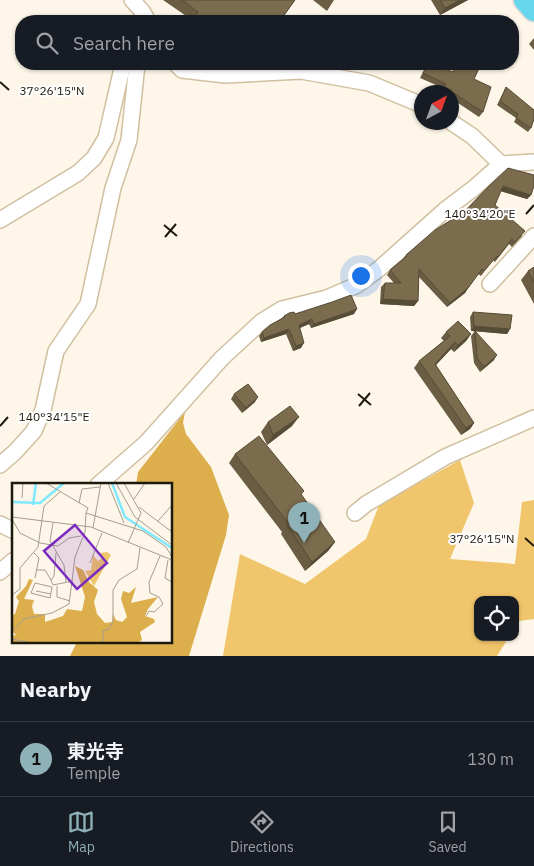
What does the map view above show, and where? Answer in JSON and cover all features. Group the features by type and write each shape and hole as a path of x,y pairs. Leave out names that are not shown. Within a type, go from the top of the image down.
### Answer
{"highway":[{"path":"525,0 534,10"}],"street":[{"path":"0,220 78,173 94,158 106,138 122,70"},
{"path":"0,466 16,452 34,431 43,410 56,351 88,304 113,188 129,140 136,70"},
{"path":"182,70 225,74 302,71 369,83 414,102"},
{"path":"459,127 472,136 501,164"},
{"path":"100,483 146,443 222,358 261,322 282,309 328,298 357,285 379,269 445,210 501,164 534,162"},
{"path":"490,284 534,236"},
{"path":"355,513 366,504 445,458 534,418"},
{"path":"0,524 12,530"},
{"path":"0,572 12,562"}],"shaded area":[{"path":"185,412 183,423 186,434 211,467 229,515 226,535 189,656 70,656 76,644 172,644 172,483 136,483 138,472"},
{"path":"460,460 474,503 450,559 515,564 522,502 534,500 534,619 519,621 519,596 474,596 474,641 506,641 497,656 223,656 240,554 305,584 366,539 379,505"}],"building":[{"path":"182,0 295,0 284,15 196,15 198,12"},
{"path":"440,0 460,0 445,8"},
{"path":"425,70 448,70 453,72 454,70 478,70 474,79 491,87 483,112 459,97 459,85 446,84 423,73"},
{"path":"506,87 534,110 531,128 516,118 518,114 500,101"},
{"path":"508,168 534,175 534,186 531,195 503,186 495,205 525,231 515,242 512,239 484,271 482,269 468,288 450,303 419,269 418,301 383,299 385,283 401,283 390,270 435,230 464,212"},
{"path":"534,267 534,282 528,271"},
{"path":"351,295 357,309 314,324 312,319 299,325 304,343 296,346 289,329 264,338 262,332 289,313 294,312 295,314"},
{"path":"473,312 512,315 510,329 474,326"},
{"path":"458,321 471,334 458,345 455,342 435,364 474,423 466,428 419,361 450,336 446,332"},
{"path":"475,331 497,355 484,367 477,358"},
{"path":"248,384 258,397 246,408 234,394"},
{"path":"290,406 299,417 273,435 268,422"},
{"path":"259,436 304,491 301,494 335,542 312,562 287,525 289,524 235,454"}],"place":[{"name":"東光寺","path":"304,543"}]}
